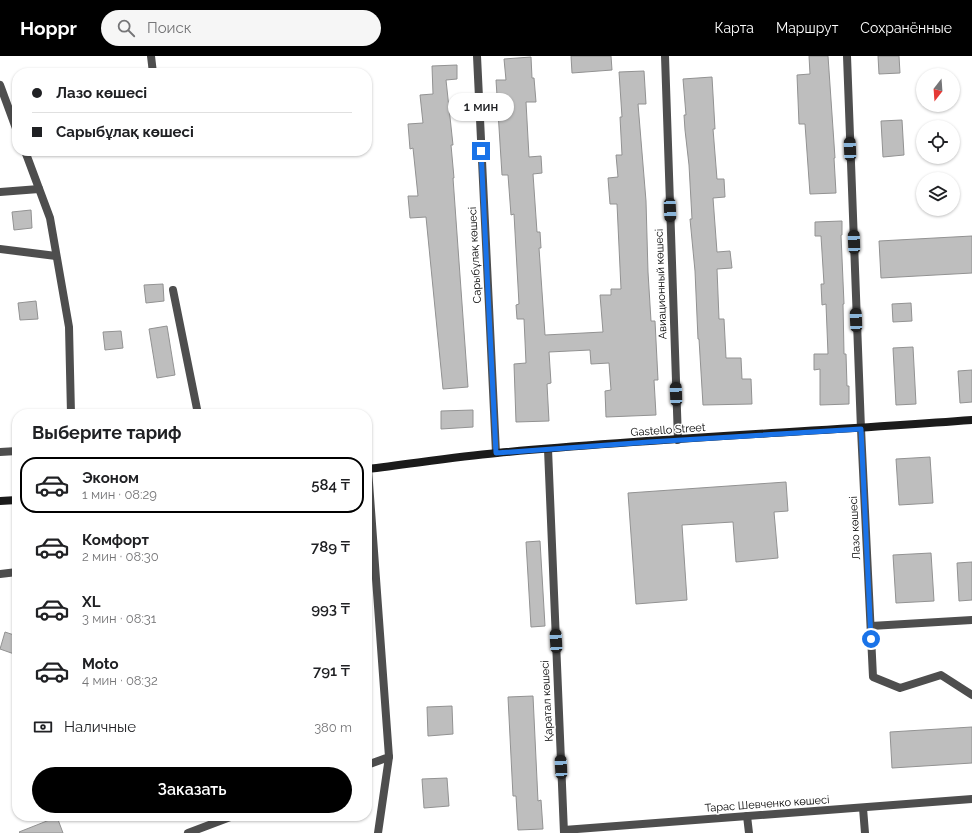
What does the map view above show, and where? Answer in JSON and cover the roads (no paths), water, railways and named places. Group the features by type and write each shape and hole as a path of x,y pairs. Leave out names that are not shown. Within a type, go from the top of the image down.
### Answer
{"street":[{"path":"151,56 152,68"},
{"name":"Сарыбұлақ көшесі","path":"476,56 496,453"},
{"name":"Авиационный көшесі","path":"665,56 678,440"},
{"name":"Лазо көшесі","path":"846,56 861,429 873,676 900,688 941,675 972,695"},
{"path":"0,86 12,118"},
{"path":"27,156 50,218 69,327 71,409"},
{"path":"0,192 39,189"},
{"path":"0,248 56,256"},
{"path":"173,290 197,409"},
{"name":"Gastello Street","path":"372,468 496,453 861,429 972,420"},
{"name":"Қаратал көшесі","path":"548,449 564,831"},
{"path":"0,452 12,451"},
{"path":"0,501 12,500"},
{"path":"372,534 389,757 378,833"},
{"path":"0,574 12,573"},
{"path":"871,626 972,620"},
{"path":"372,763 389,757"},
{"name":"Тарас Шевченко көшесі","path":"564,831 972,799"},
{"path":"863,808 865,833"},
{"path":"747,816 749,833"},
{"path":"188,833 219,821"}]}
